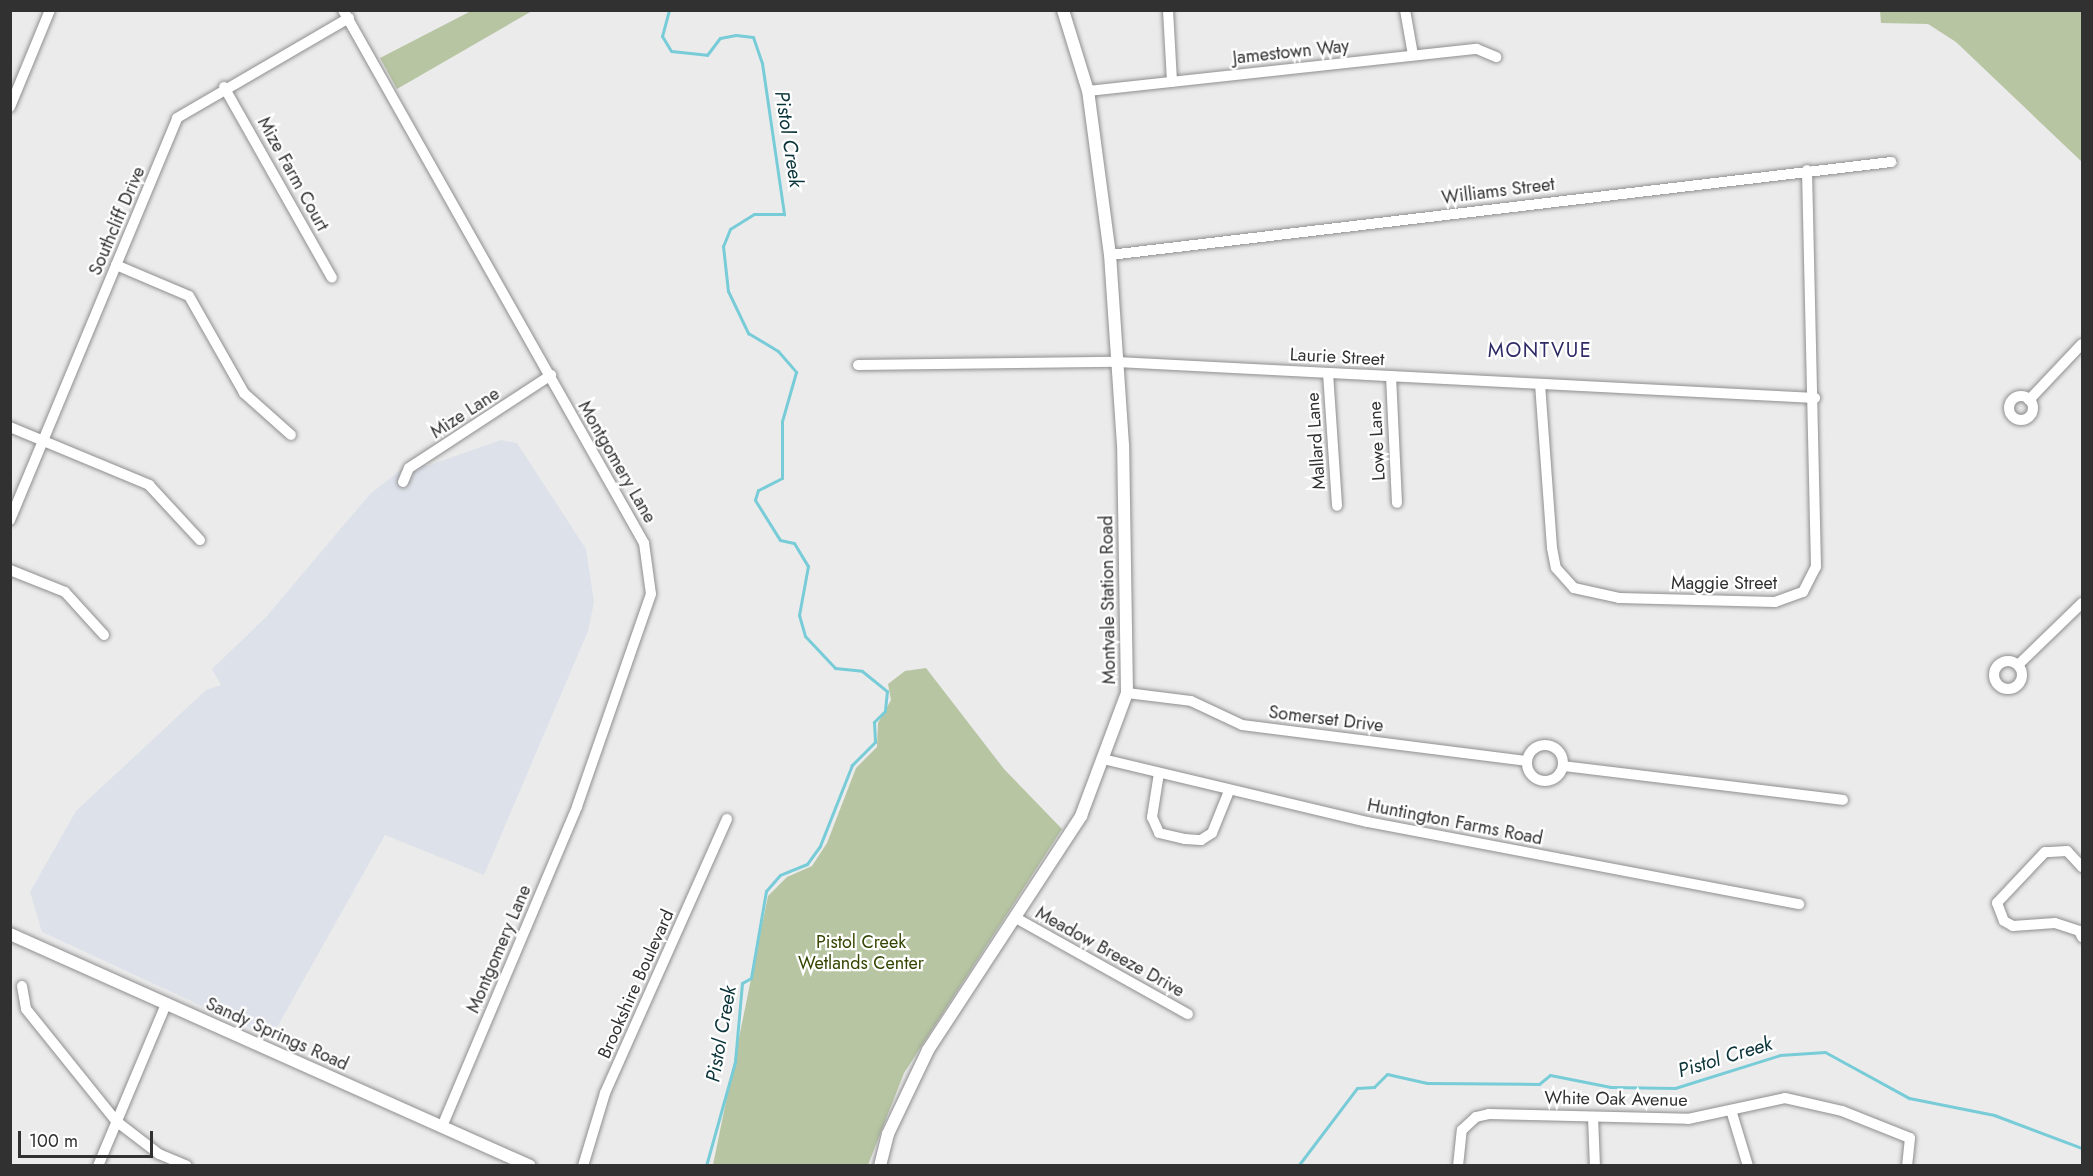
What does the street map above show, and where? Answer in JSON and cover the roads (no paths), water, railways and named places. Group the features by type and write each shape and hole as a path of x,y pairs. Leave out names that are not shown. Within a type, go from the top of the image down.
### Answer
{"street":[{"path":"10,107 50,10"},
{"name":"Montvale Station Road","path":"880,1166 884,1150 928,1050 1081,816 1107,760 1127,693 1117,362 1110,255 1088,91 1063,10"},
{"path":"1168,10 1172,82"},
{"path":"1406,10 1413,55"},
{"name":"Southcliff Drive","path":"10,520 177,118 346,14"},
{"name":"Montgomery Lane","path":"346,14 644,543 651,594 577,807 442,1127"},
{"name":"Jamestown Way","path":"1088,91 1477,49 1496,57"},
{"name":"Mize Farm Court","path":"224,87 332,278"},
{"name":"Williams Street","path":"1110,255 1807,170 1891,162"},
{"name":"Maggie Street","path":"1540,384 1556,568 1574,588 1619,598 1775,602 1803,592 1816,567 1815,398 1807,170"},
{"path":"116,265 189,296 244,393 291,435"},
{"path":"2029,400 2082,344"},
{"name":"Laurie Street","path":"858,365 1117,362 1815,398"},
{"name":"Mallard Lane","path":"1328,373 1336,506"},
{"name":"Mize Lane","path":"403,482 409,468 551,375"},
{"name":"Lowe Lane","path":"1391,376 1397,503"},
{"path":"10,427 149,486 200,540"},
{"path":"10,570 64,592 104,634"},
{"path":"2018,665 2082,603"},
{"name":"Somerset Drive","path":"1127,693 1191,701 1242,725 1526,761"},
{"path":"1547,744 1562,756 1563,766 1551,780 1542,782 1533,778 1526,761 1530,752 1547,744"},
{"name":"Huntington Farms Road","path":"1107,760 1229,791 1799,904"},
{"path":"1563,766 1843,800"},
{"path":"1159,773 1152,817 1159,833 1201,840 1212,833 1229,791"},
{"name":"Brookshire Boulevard","path":"583,1166 605,1093 727,819"},
{"path":"2082,867 2067,851 2045,852 1997,903 2004,921 2013,926 2055,923 2079,931 2082,937"},
{"name":"Meadow Breeze Drive","path":"1016,918 1188,1014"},
{"name":"Sandy Springs Road","path":"10,934 530,1166"},
{"path":"22,986 26,1009 116,1121 159,1154 187,1166"},
{"path":"98,1166 166,1004"},
{"name":"White Oak Avenue","path":"1458,1166 1457,1142 1476,1117 1688,1119 1731,1110 1761,1100 1805,1101 1910,1138 1907,1166"},
{"path":"1731,1110 1748,1166"},
{"path":"1593,1117 1595,1166"},
{"path":"884,1150 888,1166"}],"waterway":[{"name":"Pistol Creek","path":"669,10 662,36 671,51 707,55 720,38 736,35 753,37 762,63 784,214 754,214 730,229 723,246 728,291 748,333 778,351 796,372 782,421 782,478 758,490 755,500 780,540 794,543 808,566 799,615 805,636 835,668 862,671 887,691 885,711 874,722 875,742 852,765 820,846 807,864 780,875 766,891 751,978 742,983 735,1062 706,1166"},
{"name":"Pistol Creek","path":"1298,1166 1357,1088 1374,1087 1387,1074 1427,1083 1539,1084 1550,1075 1611,1087 1675,1088 1780,1055 1825,1052 1909,1098 1994,1115 2082,1148"}],"district":[{"name":"MONTVUE","path":"1540,350"}],"park label":[{"name":"Pistol Creek Wetlands Center","path":"861,953"}]}
